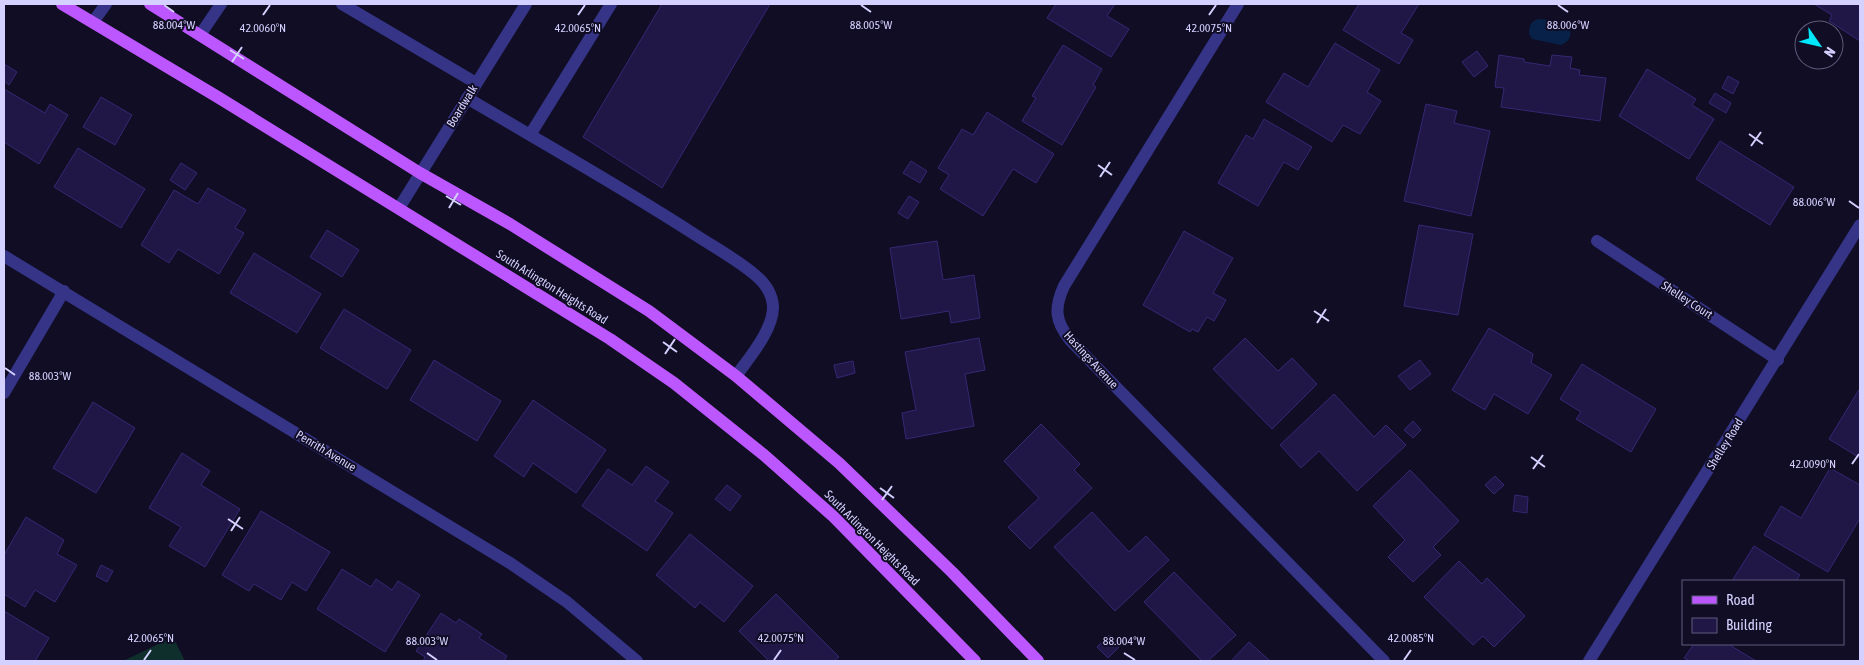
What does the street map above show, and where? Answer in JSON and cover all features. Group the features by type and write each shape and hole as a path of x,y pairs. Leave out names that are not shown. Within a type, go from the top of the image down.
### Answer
{"main road":[{"name":"South Arlington Heights Road","path":"62,4 399,208 610,339 674,383 719,418 834,517 975,661"},
{"path":"150,4 420,173 510,224 649,311 736,376 839,463 952,572 1038,661"}],"street":[{"path":"93,22 106,4"},
{"path":"200,35 222,4"},
{"path":"342,4 476,83"},
{"name":"Boardwalk","path":"399,208 526,4"},
{"path":"530,135 611,4"},
{"name":"Hastings Avenue","path":"1238,4 1064,286 1057,300 1058,316 1062,330 1070,340 1384,661"},
{"path":"467,98 656,209 755,275 770,292 773,306 771,318 761,340 736,376"},
{"name":"Shelley Road","path":"1589,661 1778,360 1860,225"},
{"name":"Shelley Court","path":"1597,240 1778,360"},
{"name":"Penrith Avenue","path":"4,256 510,563 567,602 637,661"},
{"path":"4,393 64,291"}],"green space":[{"path":"173,637 185,661 123,661"}],"water":[{"path":"1540,19 1565,22 1570,28 1569,39 1561,45 1532,39 1529,34 1530,26 1534,21"}],"building":[{"path":"662,4 770,4 662,188 583,137"},
{"path":"1056,4 1115,4 1107,16 1129,29 1111,57 1047,18"},
{"path":"1359,4 1419,4 1401,33 1413,40 1399,64 1343,30"},
{"path":"1814,4 1860,4 1860,41 1844,31 1844,20 1830,20 1832,15"},
{"path":"1335,43 1380,70 1367,92 1381,101 1360,134 1343,125 1332,142 1266,102 1284,73 1308,87"},
{"path":"1063,45 1102,69 1093,85 1096,87 1062,145 1022,121 1036,98 1032,96"},
{"path":"1477,51 1488,66 1474,77 1462,62"},
{"path":"1499,55 1524,59 1524,62 1550,66 1552,55 1572,57 1570,68 1580,70 1579,75 1606,78 1600,121 1501,107 1504,88 1495,87"},
{"path":"4,64 17,72 9,85 4,81"},
{"path":"1647,69 1696,99 1692,105 1714,119 1689,159 1619,116"},
{"path":"1728,76 1739,82 1733,94 1722,88"},
{"path":"4,89 45,113 50,104 68,115 39,164 4,142"},
{"path":"1715,93 1731,103 1726,113 1709,103"},
{"path":"101,97 132,115 115,145 83,127"},
{"path":"1426,104 1457,111 1454,123 1490,131 1471,216 1404,201"},
{"path":"987,112 1054,154 1036,183 1013,169 983,216 940,189 949,175 938,168 962,129 973,135"},
{"path":"1264,119 1312,147 1298,170 1284,162 1258,206 1218,183 1246,135 1253,139"},
{"path":"1720,141 1794,187 1770,225 1696,179"},
{"path":"78,148 145,189 121,228 54,187"},
{"path":"911,161 927,171 920,183 903,173"},
{"path":"181,163 197,173 185,190 170,180"},
{"path":"208,188 246,210 235,228 244,233 219,274 178,249 169,263 141,245 174,190 198,204"},
{"path":"909,196 919,202 908,219 898,213"},
{"path":"1419,225 1473,234 1458,315 1404,306"},
{"path":"327,230 359,250 342,277 310,257"},
{"path":"1184,231 1233,258 1213,293 1226,300 1214,321 1207,317 1198,332 1192,329 1190,332 1143,305"},
{"path":"937,241 943,280 974,275 980,318 951,323 949,311 901,319 890,248"},
{"path":"254,253 321,294 297,333 230,293"},
{"path":"344,309 411,350 387,389 320,348"},
{"path":"1489,328 1533,354 1531,363 1552,375 1528,414 1494,394 1485,410 1452,390"},
{"path":"979,338 985,370 965,374 974,426 906,439 902,413 916,410 905,352"},
{"path":"1245,338 1278,371 1292,358 1317,384 1272,429 1213,369"},
{"path":"434,360 501,401 477,441 410,400"},
{"path":"1420,360 1431,374 1410,390 1398,376"},
{"path":"853,361 855,373 837,378 834,365"},
{"path":"1582,364 1656,409 1631,452 1576,419 1581,412 1560,399"},
{"path":"1860,388 1860,458 1829,439"},
{"path":"1334,394 1374,437 1386,425 1406,445 1357,491 1319,451 1301,468 1280,445"},
{"path":"533,400 606,450 576,493 533,463 524,477 494,456"},
{"path":"93,402 135,428 96,493 53,468"},
{"path":"1413,421 1421,430 1413,438 1404,430"},
{"path":"1041,424 1080,464 1074,470 1092,488 1030,549 1008,527 1039,498 1004,461"},
{"path":"182,453 210,471 201,485 240,509 205,567 169,546 181,527 149,508"},
{"path":"646,466 669,482 655,501 673,513 647,551 582,506 608,469 632,485"},
{"path":"1830,468 1860,485 1860,521 1828,572 1764,535 1781,506 1801,518"},
{"path":"1410,470 1459,521 1433,547 1441,555 1413,582 1388,557 1405,540 1373,506"},
{"path":"1495,476 1504,485 1494,494 1485,485"},
{"path":"727,485 741,496 730,511 715,499"},
{"path":"1515,495 1528,497 1527,513 1513,511"},
{"path":"261,511 330,552 306,591 292,582 281,600 254,584 249,591 222,575"},
{"path":"1092,512 1129,552 1146,536 1169,560 1115,611 1054,547"},
{"path":"26,517 64,540 57,554 77,565 55,602 35,590 25,607 4,594 4,555"},
{"path":"690,534 753,586 724,622 700,602 695,608 656,575"},
{"path":"1754,546 1800,575 1797,580 1733,580"},
{"path":"1459,561 1482,584 1487,578 1525,616 1494,647 1483,636 1473,645 1424,597"},
{"path":"101,565 113,571 107,582 96,576"},
{"path":"342,569 371,587 376,579 392,590 398,581 420,595 385,652 317,609"},
{"path":"1174,572 1236,635 1208,661 1202,661 1144,602"},
{"path":"776,594 839,657 834,661 769,661 739,631"},
{"path":"4,611 49,638 35,661 4,661"},
{"path":"441,613 456,623 459,619 482,634 479,638 507,656 504,661 423,661 425,657 416,651"},
{"path":"1109,635 1120,646 1108,658 1097,647"},
{"path":"1249,642 1270,661 1231,661"},
{"path":"1693,645 1730,645 1756,661 1690,661 1684,658"}]}
